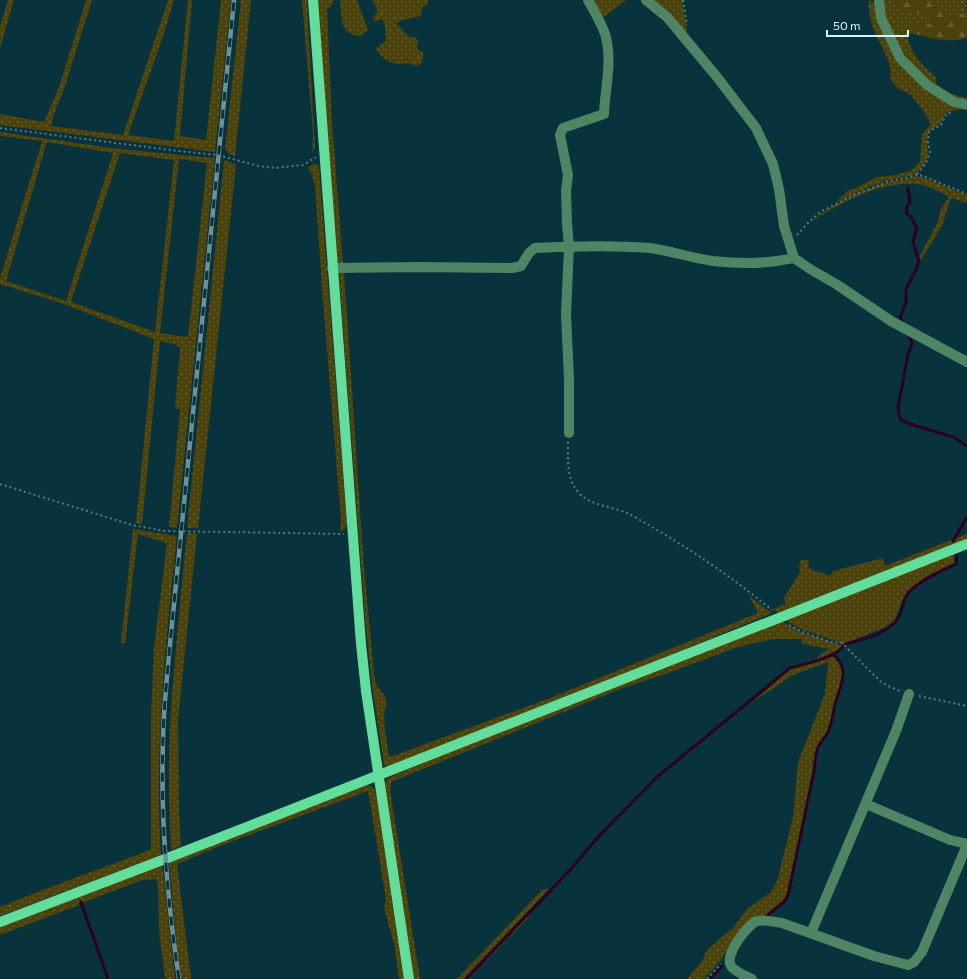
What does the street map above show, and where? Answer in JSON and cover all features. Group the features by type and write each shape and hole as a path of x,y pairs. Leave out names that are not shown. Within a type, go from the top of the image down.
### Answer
{"main road":[{"path":"313,0 352,534 365,683 401,930 410,979"},
{"path":"0,922 967,544"}],"street":[{"path":"569,433 569,380 566,314 569,247 566,191 568,175 560,134 563,128 604,114 604,101 608,74 608,56 605,34 588,0"},
{"path":"646,0 667,17 717,77 756,128 773,164 779,189 784,226 794,258 891,321 967,362"},
{"path":"879,0 882,18 900,58 927,85 954,102 967,105"},
{"path":"332,268 512,268 521,266 529,253 535,248 604,245 651,248 712,260 760,263 777,262 794,258"},
{"path":"811,933 896,731 909,694"},
{"path":"752,979 732,968 729,961 731,952 746,932 757,922 768,920 782,923 874,956 908,965 914,962 922,952 967,845 950,840 866,804"}],"path":[{"path":"917,175 926,163 930,152 928,142 929,132 940,125 947,113 955,112"},
{"path":"0,128 218,155 252,164 275,168 303,165 323,152"},
{"path":"790,244 820,212 872,187 890,181 917,175 923,176 967,194"},
{"path":"569,433 568,465 571,482 580,495 590,500 626,512 663,533 719,570 788,624 801,631 830,642 842,644 881,682 894,689 909,694 967,706"},
{"path":"0,484 132,525 165,531 352,534"},
{"path":"707,979 731,952"}],"green space":[{"path":"8,0 14,0 0,48 0,27"},
{"path":"86,0 92,0 51,126 123,135 168,0 174,0 163,37 128,135 174,141 188,0 192,0 180,136 206,140 221,0 231,0 215,152 0,125 0,114 44,122 59,87"},
{"path":"241,0 251,0 235,156 229,154 225,149"},
{"path":"302,0 307,0 315,149 312,152 313,134"},
{"path":"317,0 333,0 332,5 327,9 332,122 343,264 339,264 337,261"},
{"path":"340,0 357,0 368,30 360,36 353,35 348,32 342,24"},
{"path":"372,0 428,0 428,4 422,7 421,16 402,20 396,23 408,36 416,38 418,42 418,50 423,52 421,64 416,66 407,63 393,63 381,56 376,48 386,41 385,26 382,19 375,22 373,18 378,11"},
{"path":"590,0 626,0 600,20"},
{"path":"651,0 682,0 688,39"},
{"path":"869,0 876,4 888,43 900,64 965,108 947,112 941,123 929,131 927,140 928,155 924,165 914,175 889,180 871,186 835,203 849,190 877,177 896,175 912,170 920,162 922,134 931,124 922,109 910,94 897,88 890,79 891,74 889,64 871,21"},
{"path":"883,0 892,0 904,11 930,16 932,24 912,23 916,34 907,33 911,47 921,63 936,77 936,84 950,93 967,98 967,102 957,100 936,88 909,62 898,44 886,19"},
{"path":"892,0 928,0 928,2 943,14 966,14 967,9 967,38 941,40 916,34 911,23 932,24 930,16 904,11"},
{"path":"928,0 967,0 966,14 943,14 928,2"},
{"path":"0,132 119,149 215,158 177,528 169,527 180,410 175,408 180,348 177,345 160,341 142,524 136,523 154,339 61,303 0,284 0,278 42,141 0,136","holes":["47,142 113,153 66,301 6,281","120,153 174,160 155,332 71,302","179,159 207,163 188,337 160,333"]},
{"path":"224,160 236,164 198,528 187,528"},
{"path":"313,164 316,164 319,167 347,525 345,529 340,532 341,520 315,187 312,175 308,168"},
{"path":"917,176 967,195 967,203 951,198 942,226 920,261 919,257 938,222 940,210 949,197 929,187 917,184 903,184 875,190 848,201 810,222 837,204 860,193 890,182"},
{"path":"340,272 344,272 364,567 374,673 377,686 385,696 386,706 384,720 389,756 393,756 550,698 758,613 749,596 772,613 605,682 391,766 384,765 372,685 366,630 339,275"},
{"path":"133,529 177,536 162,695 159,775 161,855 0,916 0,907 151,849 151,715 154,647 167,543 138,534 125,644 121,642"},
{"path":"187,533 197,533 178,721 181,846 171,850 169,745 171,703"},
{"path":"967,534 967,540 789,609 778,613 773,609 786,604 784,598 800,572 799,567 801,560 809,560 808,565 810,569 830,576 833,571 883,558 885,566 951,540 953,541 954,539"},
{"path":"954,553 954,563 931,575 910,589 903,598 895,620 889,625 844,644 801,629 785,620"},
{"path":"781,621 801,632 842,646 838,650 816,660 821,654 829,649 802,644 802,639 773,639 738,647 623,688 391,782 390,790 420,979 413,979 384,784 388,778 462,746"},
{"path":"832,655 842,665 843,678 830,727 815,755 814,771 787,895 783,902 769,913 762,916 729,947 720,961 704,979 687,979 702,961 707,950 733,928 747,909 771,892 777,881 793,818 798,762 825,694 828,662 793,675 750,704 790,669"},
{"path":"368,785 373,787 378,803 405,979 399,979 394,944 384,908 386,900 368,791 220,846 177,864 191,979 181,979 169,862"},
{"path":"162,863 175,979 165,979 159,931 158,884 156,879 142,880 82,903 82,901 79,900 79,905 0,935 0,926"},
{"path":"549,889 464,979 457,979 542,890"},
{"path":"536,905 527,919 467,979"}],"waterway":[{"path":"902,322 900,317 906,303 906,289 919,261 913,242 917,228 911,217 907,214 906,209 910,202 908,188"},
{"path":"909,334 912,344 908,354 898,408 901,420 953,437 967,446"},
{"path":"953,541 967,517"},
{"path":"846,644 875,635 894,624 901,612 905,598 909,592 925,580 956,564 957,555"},
{"path":"466,979 570,870 599,836 657,777 790,668 827,657 839,651 843,647"},
{"path":"768,915 785,901 788,895 817,750 830,727 835,704 842,684 842,665 832,654"},
{"path":"81,902 108,979"},
{"path":"710,979 722,966"}],"railway":[{"path":"179,979 170,913 163,814 162,781 164,715 234,0"}]}
